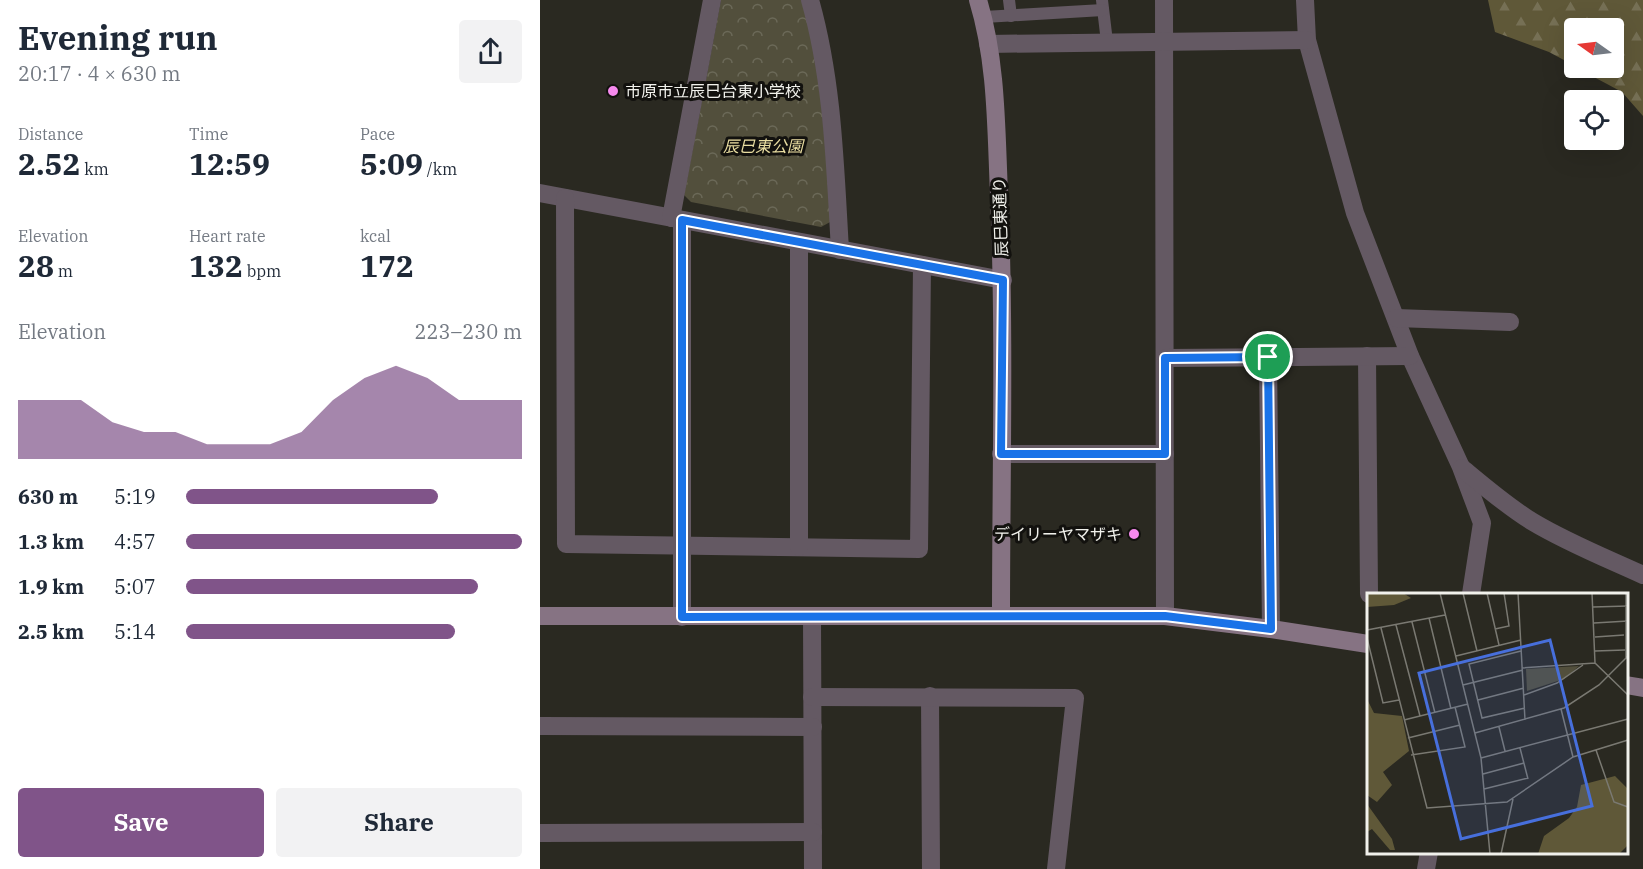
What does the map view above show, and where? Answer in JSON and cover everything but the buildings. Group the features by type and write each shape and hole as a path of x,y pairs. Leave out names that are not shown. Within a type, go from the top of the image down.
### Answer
{"street":[{"path":"682,617 677,219 712,0"},
{"path":"810,0 829,83 840,250"},
{"path":"1164,0 1165,616"},
{"path":"1305,0 1308,40 1355,213 1410,356 1461,467 1482,524 1471,593"},
{"name":"辰巳東通り","path":"981,9 995,87 1003,280 1001,616"},
{"path":"988,44 1308,40"},
{"path":"540,193 1003,280"},
{"path":"565,198 566,544 919,549 922,265"},
{"path":"799,242 799,547"},
{"path":"1396,318 1510,322"},
{"path":"1367,356 1369,593"},
{"path":"1165,358 1410,356"},
{"path":"1268,357 1271,629"},
{"path":"1001,454 1165,454"},
{"path":"1461,467 1507,505 1534,522 1578,546 1643,575"},
{"path":"540,616 1165,616 1367,644"},
{"path":"812,617 813,869"},
{"path":"1628,685 1643,688"},
{"path":"930,696 931,869"},
{"path":"812,697 1075,698 1056,869"},
{"path":"540,726 813,727"},
{"path":"540,833 813,832"},
{"path":"1426,869 1429,854"}],"lane":[{"path":"1010,0 1011,16"},
{"path":"981,9 1011,16 1102,5 1107,42"}],"green space":[{"name":"辰巳東公園","path":"721,0 807,0 815,29 832,221 821,227 691,202 684,195"},
{"path":"1488,0 1643,0 1643,116 1624,94 1624,90 1618,90 1596,78 1624,78 1624,18 1564,18 1564,60 1549,52 1495,32"}],"place":[{"name":"市原市立辰巳台東小学校","path":"613,91"},
{"name":"デイリーヤマザキ","path":"1134,534"}],"route":[{"path":"682,220 1003,280 1001,454 1165,454 1165,358 1268,357 1271,629 1165,616 682,617 682,220"}]}
